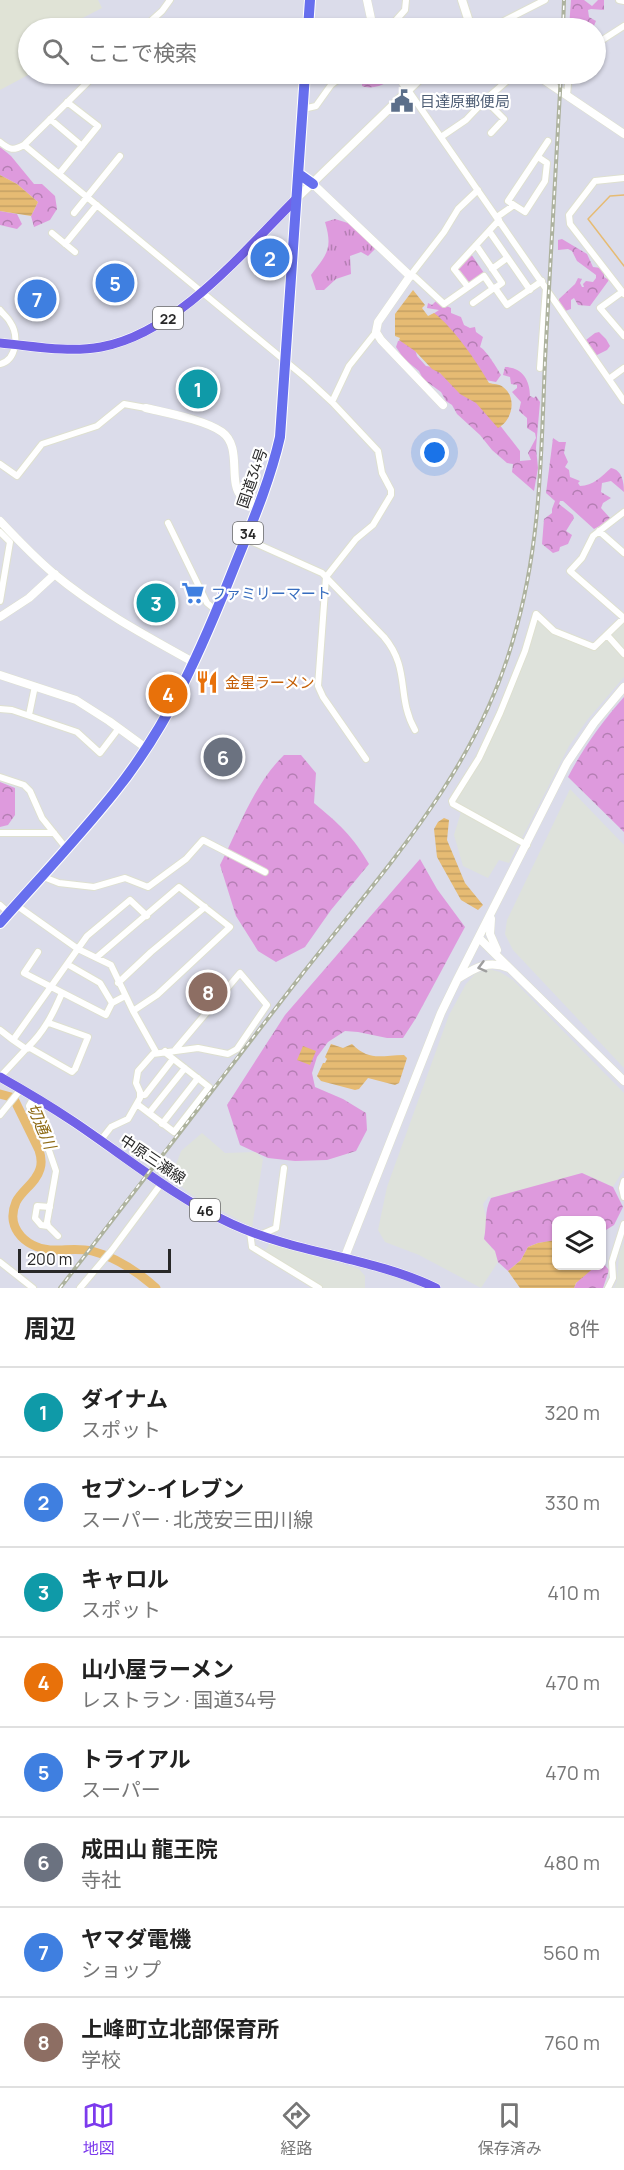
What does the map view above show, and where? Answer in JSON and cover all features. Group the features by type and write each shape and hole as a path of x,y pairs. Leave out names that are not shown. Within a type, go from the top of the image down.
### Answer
{"highway":[{"path":"309,18 310,0"},
{"name":"国道34号","path":"0,923 114,793 146,748 180,693 195,663 273,469 280,437 304,84"},
{"path":"299,174 313,184"}],"main road":[{"path":"462,0 468,18"},
{"path":"297,199 414,84"},
{"name":"22","path":"0,343 69,350 120,343 142,334 167,319 202,292 297,199"},
{"name":"中原三瀬線","path":"0,1077 34,1097 161,1184 194,1204 255,1234 280,1243 388,1270 436,1288"}],"street":[{"path":"154,18 170,0"},
{"path":"367,0 371,18"},
{"path":"398,18 405,10 406,0"},
{"path":"510,18 545,0"},
{"path":"619,0 624,1"},
{"path":"606,38 624,26"},
{"path":"0,142 14,150 24,145 86,84"},
{"path":"303,108 316,106 333,84"},
{"path":"404,84 624,401"},
{"path":"441,137 466,120 484,100 503,84"},
{"path":"550,84 624,134"},
{"path":"567,95 569,84"},
{"path":"484,100 504,119 491,133"},
{"path":"59,174 98,126 67,102"},
{"path":"50,119 82,146"},
{"path":"538,157 547,163 545,181 525,212 508,201 548,141"},
{"path":"24,145 307,379 378,451 382,473 391,490 391,495 373,525 356,538 326,577 319,689 366,759"},
{"path":"74,213 120,156"},
{"path":"624,178 596,181 569,215 570,224 623,293 600,308 624,336"},
{"path":"313,184 410,276 415,277 444,304 484,276 507,305 544,284"},
{"path":"332,402 350,366 376,332 378,322 444,232 458,209 478,190"},
{"path":"65,244 97,205"},
{"path":"468,287 454,268 498,219 514,205"},
{"path":"489,231 530,290"},
{"path":"52,233 75,252"},
{"path":"473,303 502,283 476,245"},
{"path":"492,269 507,258"},
{"path":"540,368 544,284"},
{"path":"0,310 11,323 16,335 10,360 0,364"},
{"path":"376,332 443,405"},
{"path":"609,379 624,368"},
{"path":"0,464 17,476 42,444 97,426 124,404 184,418 221,432 226,436 232,448 237,491 243,498 259,506"},
{"path":"527,845 453,804 452,801 479,758 500,713 525,651 536,614 554,631 594,647 624,618 570,571 582,558 593,536 624,512"},
{"path":"0,521 55,574 126,625 195,663"},
{"path":"168,523 207,603 216,611"},
{"path":"599,531 624,553"},
{"path":"0,532 10,542 0,601"},
{"path":"246,539 326,577 392,646 402,670 407,716 415,730"},
{"path":"0,617 29,598 55,574"},
{"path":"607,635 624,654"},
{"path":"0,675 76,700 146,748"},
{"path":"28,715 35,686"},
{"path":"344,1259 441,1012 567,763 594,723 624,687"},
{"path":"0,710 12,710 76,732 100,753 119,728"},
{"path":"0,777 24,785 30,791 42,818 66,848"},
{"path":"0,833 54,834"},
{"path":"41,876 59,883 94,887 113,883 122,878 148,888 186,859 203,840 265,872"},
{"path":"97,957 179,887 230,927 157,995 133,1011"},
{"path":"14,1040 87,936 130,900 147,916"},
{"path":"0,904 78,949 111,965 118,983 156,1052"},
{"path":"118,983 205,907"},
{"path":"492,912 490,934 493,945 507,965"},
{"path":"479,938 624,1082"},
{"path":"38,952 24,973 50,987 106,1015 112,1003 125,996"},
{"path":"67,964 100,983 112,1003"},
{"path":"457,980 483,965 507,965"},
{"path":"100,1141 111,1127 126,1121 137,1104 140,1095 136,1086 138,1071 156,1052 198,1048 224,1054 237,1049 267,1005 240,973 176,1050"},
{"path":"0,1077 38,1038 49,1023 62,993"},
{"path":"0,1030 26,1049 30,1048 72,1072 75,1070 88,1037 49,1023"},
{"path":"137,1104 174,1132 209,1087 165,1051"},
{"path":"140,1095 145,1095 173,1059"},
{"path":"149,1113 185,1068"},
{"path":"162,1124 198,1078"},
{"path":"0,1115 3,1106 21,1089"},
{"path":"34,1097 28,1106 43,1133 56,1171 48,1226"},
{"path":"284,1168 276,1228 255,1234 252,1247 309,1286 319,1288"},
{"path":"624,1181 622,1188 624,1197"},
{"path":"80,1288 112,1250 161,1184"},
{"path":"50,1208 37,1206 35,1218 41,1225 48,1226 58,1236"},
{"path":"608,1288 613,1278 612,1262 624,1224"},
{"path":"0,1263 33,1288"}],"shaded area":[{"path":"0,0 98,0 102,8 82,18 18,18 18,80 0,90"},
{"path":"0,175 17,184 38,202 31,216 0,211"},
{"path":"413,290 425,305 422,308 428,316 434,313 457,336 489,383 500,385 507,391 512,402 510,414 498,428 476,403 460,394 440,373 432,369 415,351 395,336 395,314"},
{"path":"537,619 548,630 595,650 606,639 624,657 624,677 588,719 569,746 522,838 454,802 482,757 528,654"},
{"path":"624,621 624,651 609,635"},
{"path":"570,789 624,845 624,1068 513,950 505,934 507,920"},
{"path":"461,812 519,843 509,863 499,860 488,878 463,866 454,835"},
{"path":"444,818 449,820 447,840 465,883 483,905 478,910 461,900 437,857 434,829"},
{"path":"489,969 500,972 513,980 624,1093 624,1169 613,1187 582,1173 544,1185 491,1198 489,1196 483,1204 487,1222 484,1239 495,1251 498,1262 481,1288 419,1255 385,1242 378,1230 387,1187 449,1015 466,984 475,974"},
{"path":"331,1044 343,1048 352,1044 358,1050 370,1055 404,1055 407,1058 399,1083 395,1085 368,1078 359,1089 355,1090 321,1081 317,1076 327,1059 325,1057"},
{"path":"303,1046 316,1051 310,1065 297,1060"},
{"path":"202,1133 225,1153 256,1152 263,1159 252,1227 192,1195 171,1178 181,1151"},
{"path":"552,1241 552,1270 591,1270 576,1283 574,1288 520,1288 508,1271 521,1260 528,1247"},
{"path":"624,1242 624,1288 614,1288 617,1281 619,1254"},
{"path":"270,1243 359,1269 365,1276 365,1288 324,1288 265,1251"}],"green space":[{"path":"571,0 584,0 592,6 598,0 604,0 604,10 588,10 591,18 570,18"},
{"path":"362,84 383,84 374,87 362,86"},
{"path":"0,147 11,156 34,184 42,184 55,196 57,209 50,220 34,227 31,216 38,202 17,184 0,175"},
{"path":"0,211 17,214 22,224 17,229 0,225"},
{"path":"335,219 351,224 375,249 368,256 361,252 350,256 351,274 336,279 324,290 316,290 311,275 327,251 328,239 325,222"},
{"path":"562,239 587,254 593,267 601,268 604,271 604,277 609,280 590,306 578,305 574,298 571,300 571,309 565,311 559,304 559,299 575,284 578,278 582,279 580,283 584,287 583,284 586,281 593,282 596,278 596,275 577,261 572,251 558,250 558,240"},
{"path":"471,254 484,273 469,285 457,269"},
{"path":"436,301 451,308 451,313 461,317 464,325 470,328 475,327 476,332 483,337 480,347 501,375 496,382 486,380 472,361 473,357 470,359 463,345 460,345 433,314 439,310 427,308 428,303 432,305"},
{"path":"599,332 610,346 595,356 586,340"},
{"path":"402,340 415,349 417,356 426,366 432,367 463,390 499,424 520,451 520,461 531,460 528,453 536,438 535,433 527,428 527,418 519,411 521,402 512,392 517,385 511,384 510,377 503,375 505,367 516,369 524,376 530,396 534,398 536,396 540,402 536,448 538,468 534,491 512,472 513,464 507,463 492,450 480,435 457,414 441,392 423,379 419,371 404,359 396,347 398,341"},
{"path":"553,438 559,442 566,442 564,453 568,462 565,467 569,470 570,477 580,481 578,483 580,486 593,482 611,468 620,474 624,492 611,481 602,483 601,492 611,498 603,503 601,508 610,518 609,521 594,529 563,501 560,501 559,504 573,515 574,518 566,531 572,535 568,544 553,553 542,544 544,519 552,513 555,501 546,493"},
{"path":"624,697 624,832 568,777 593,736"},
{"path":"284,755 301,755 316,773 314,803 357,845 369,864 331,910 305,947 276,962 258,951 236,916 220,865 264,779"},
{"path":"0,782 15,788 15,815 8,825 0,827"},
{"path":"420,859 437,889 465,927 403,1038 387,1038 345,1031 328,1042 317,1057 312,1073 315,1087 343,1099 366,1113 367,1130 356,1151 327,1160 295,1161 268,1158 240,1145 227,1105 285,1015"},
{"path":"582,1173 613,1187 623,1207 614,1225 606,1230 606,1216 552,1216 552,1241 528,1247 521,1260 508,1271 498,1262 495,1251 484,1239 486,1213 491,1198"},
{"path":"606,1267 609,1270 603,1288 574,1288 590,1270 606,1270"}],"waterway":[{"path":"624,195 610,196 588,219 624,266"},
{"name":"切通川","path":"0,1094 11,1097 15,1101 41,1157 38,1174 16,1202 13,1212 13,1221 21,1236 28,1242 45,1249 92,1251 109,1257 142,1276 156,1288"}],"railway":[{"path":"563,18 564,0"},
{"path":"60,1288 425,817 452,776 476,733 496,688 513,640 522,605 538,501 560,84"}],"place":[{"name":"目達原郵便局","path":"402,101"},
{"name":"セブン-イレブン","path":"270,258"},
{"name":"トライアル","path":"115,283"},
{"name":"ヤマダ電機","path":"37,299"},
{"name":"ダイナム","path":"198,389"},
{"name":"ファミリーマート","path":"193,593"},
{"name":"キャロル","path":"156,603"},
{"name":"金星ラーメン","path":"207,682"},
{"name":"山小屋ラーメン","path":"168,694"},
{"name":"成田山 龍王院","path":"223,757"},
{"name":"上峰町立北部保育所","path":"208,992"}]}
